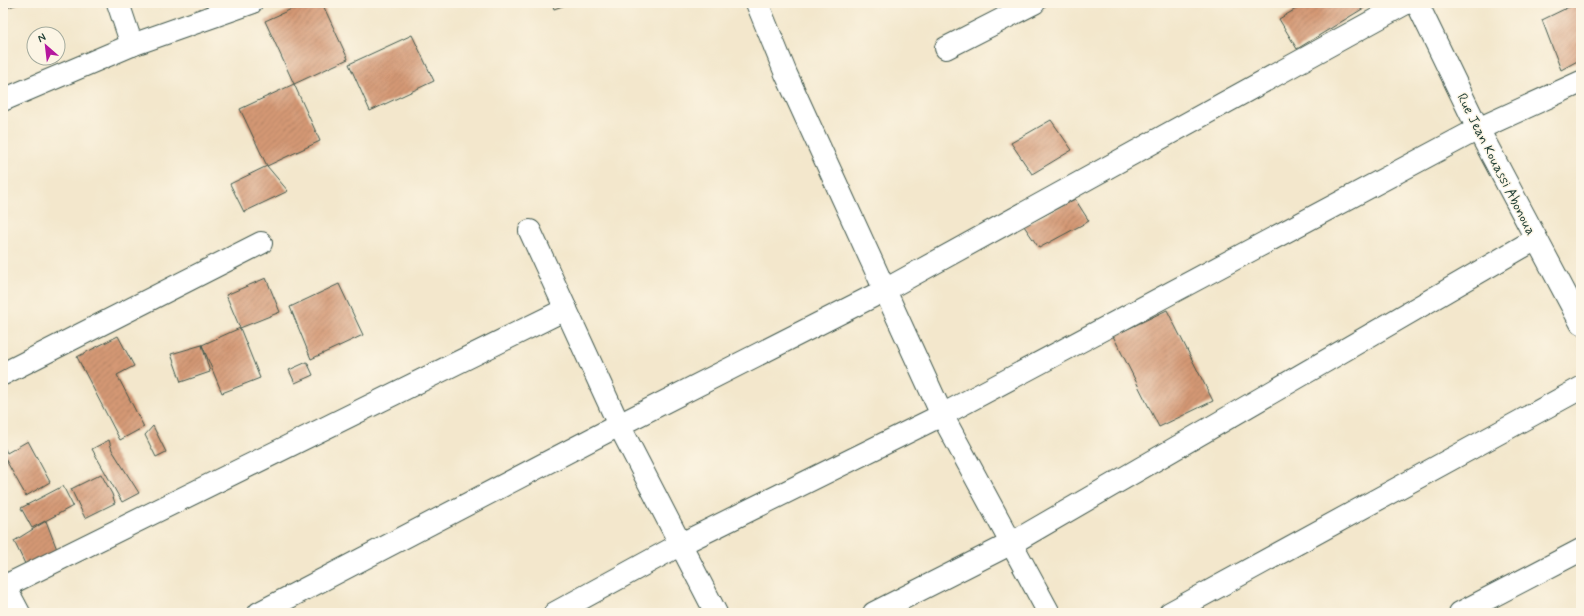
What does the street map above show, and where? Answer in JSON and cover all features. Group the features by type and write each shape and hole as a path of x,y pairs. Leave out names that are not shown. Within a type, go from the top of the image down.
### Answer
{"street":[{"path":"118,3 132,44"},
{"path":"3,100 132,44 251,3"},
{"path":"757,3 786,74 942,415 1049,613"},
{"path":"946,48 1034,3"},
{"path":"260,613 619,424 885,290 1406,3"},
{"name":"Rue Jean Kouassi Abonoua","path":"1417,3 1478,129 1581,323"},
{"path":"555,613 680,544 942,415 1478,129 1581,82"},
{"path":"530,231 619,424 716,613"},
{"path":"874,613 1012,543 1536,239"},
{"path":"3,374 261,243"},
{"path":"19,613 4,586 566,309"},
{"path":"1170,613 1581,388"},
{"path":"1460,613 1581,550"}],"building":[{"path":"3,3 21,3 3,9"},
{"path":"305,3 322,3 348,59 294,84 265,21"},
{"path":"552,3 571,3 554,9"},
{"path":"1306,3 1372,3 1297,49 1279,19"},
{"path":"1577,3 1581,3 1581,59 1561,70 1542,20"},
{"path":"412,35 434,81 370,111 349,64"},
{"path":"294,84 320,141 267,166 240,109"},
{"path":"1051,120 1072,150 1032,174 1011,143"},
{"path":"267,166 288,191 244,212 230,184"},
{"path":"1075,199 1089,221 1039,248 1024,226"},
{"path":"266,278 280,312 240,328 226,295"},
{"path":"339,284 363,335 311,359 290,307"},
{"path":"1167,310 1213,401 1159,427 1113,336"},
{"path":"240,328 260,378 222,393 202,345"},
{"path":"118,336 134,366 117,375 144,427 120,440 77,357"},
{"path":"202,345 210,372 181,382 171,354"},
{"path":"307,362 313,375 295,383 289,370"},
{"path":"153,426 166,452 156,457 145,435"},
{"path":"109,440 112,450 139,493 122,502 92,449"},
{"path":"28,441 50,482 26,496 3,455 3,445 7,453"},
{"path":"101,474 112,494 115,503 85,518 71,489"},
{"path":"63,486 73,506 32,528 21,508"},
{"path":"46,521 58,552 27,568 14,541"}]}
